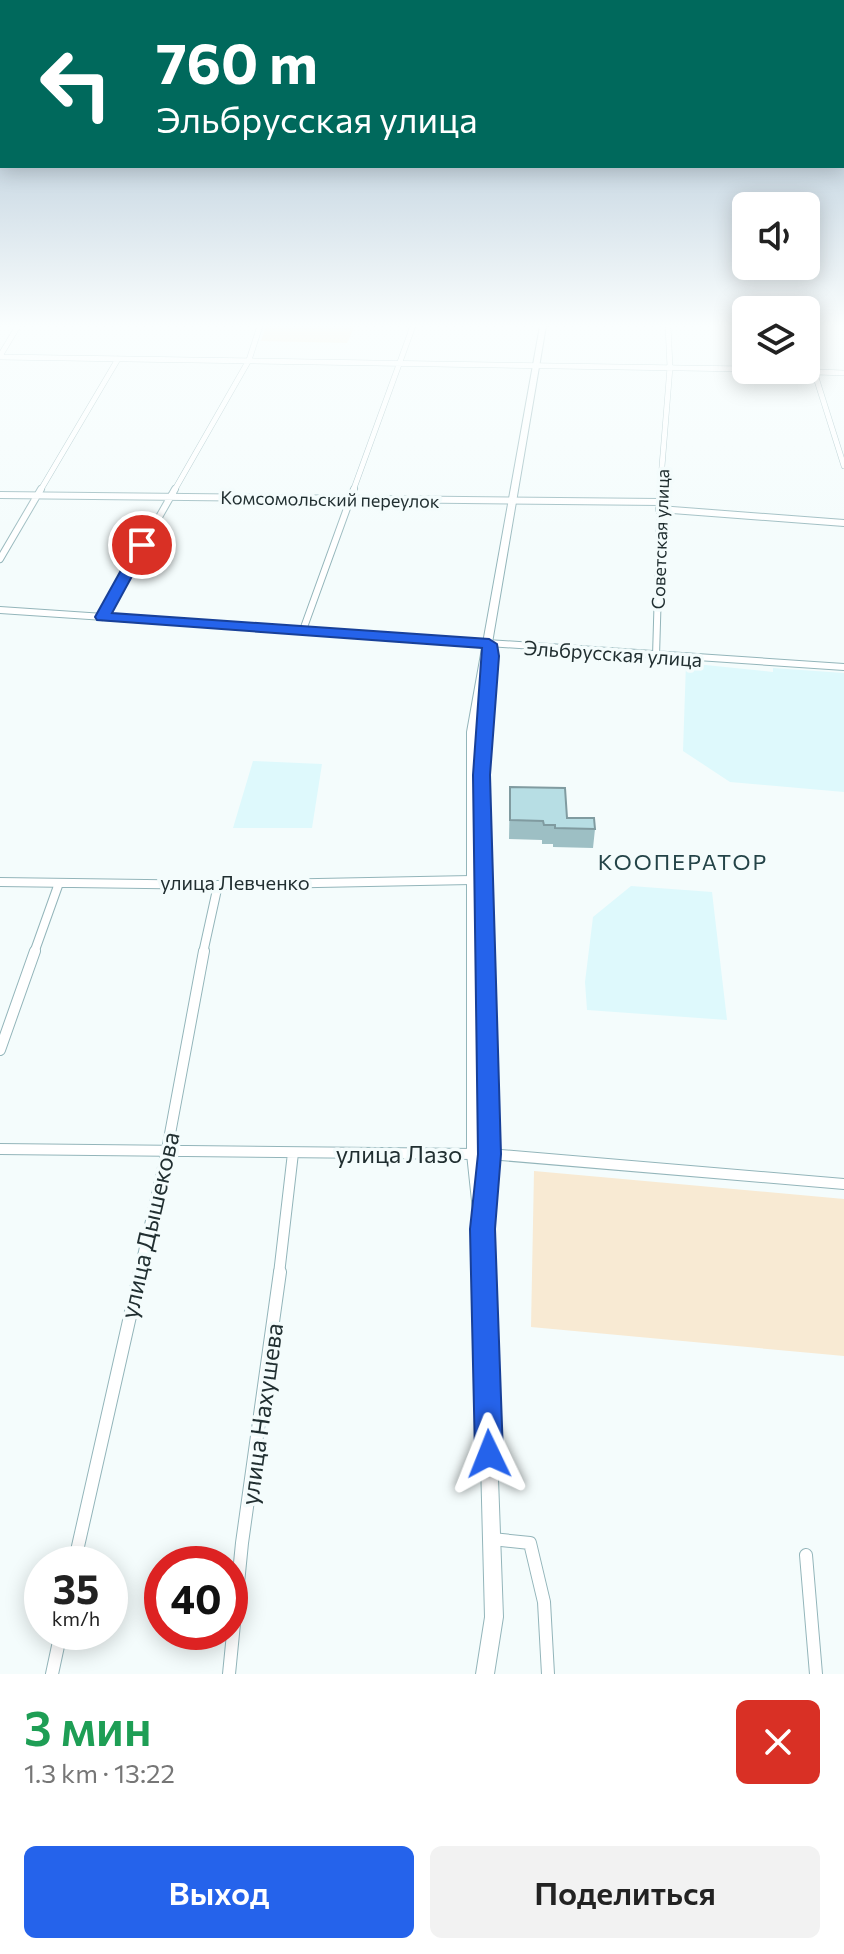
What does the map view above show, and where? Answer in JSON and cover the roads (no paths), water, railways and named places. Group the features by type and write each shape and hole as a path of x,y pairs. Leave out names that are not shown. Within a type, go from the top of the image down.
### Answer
{"street":[{"path":"0,559 92,404"},
{"path":"102,617 223,404"},
{"path":"303,630 386,404"},
{"path":"482,1154 471,880 472,732 531,404"},
{"name":"Советская улица","path":"656,656 660,505 667,404"},
{"path":"824,404 844,466"},
{"name":"Комсомольский переулок","path":"0,495 514,500 660,505 844,523"},
{"name":"Эльбрусская улица","path":"0,610 844,667"},
{"path":"485,1674 494,1617 482,1229 482,775 491,656 489,644"},
{"name":"улица Левченко","path":"0,882 218,885 471,880"},
{"path":"0,1050 59,883"},
{"name":"улица Дышекова","path":"78,1546 167,1150 194,996 218,885"},
{"name":"улица Лазо","path":"0,1149 482,1154 844,1184"},
{"name":"улица Нахушева","path":"229,1674 252,1465 283,1256 293,1153"},
{"path":"491,1539 530,1543 544,1602 548,1674"},
{"path":"806,1555 816,1674"},
{"path":"52,1674 57,1650"}],"district":[{"name":"КООПЕРАТОР","path":"683,861"}]}
